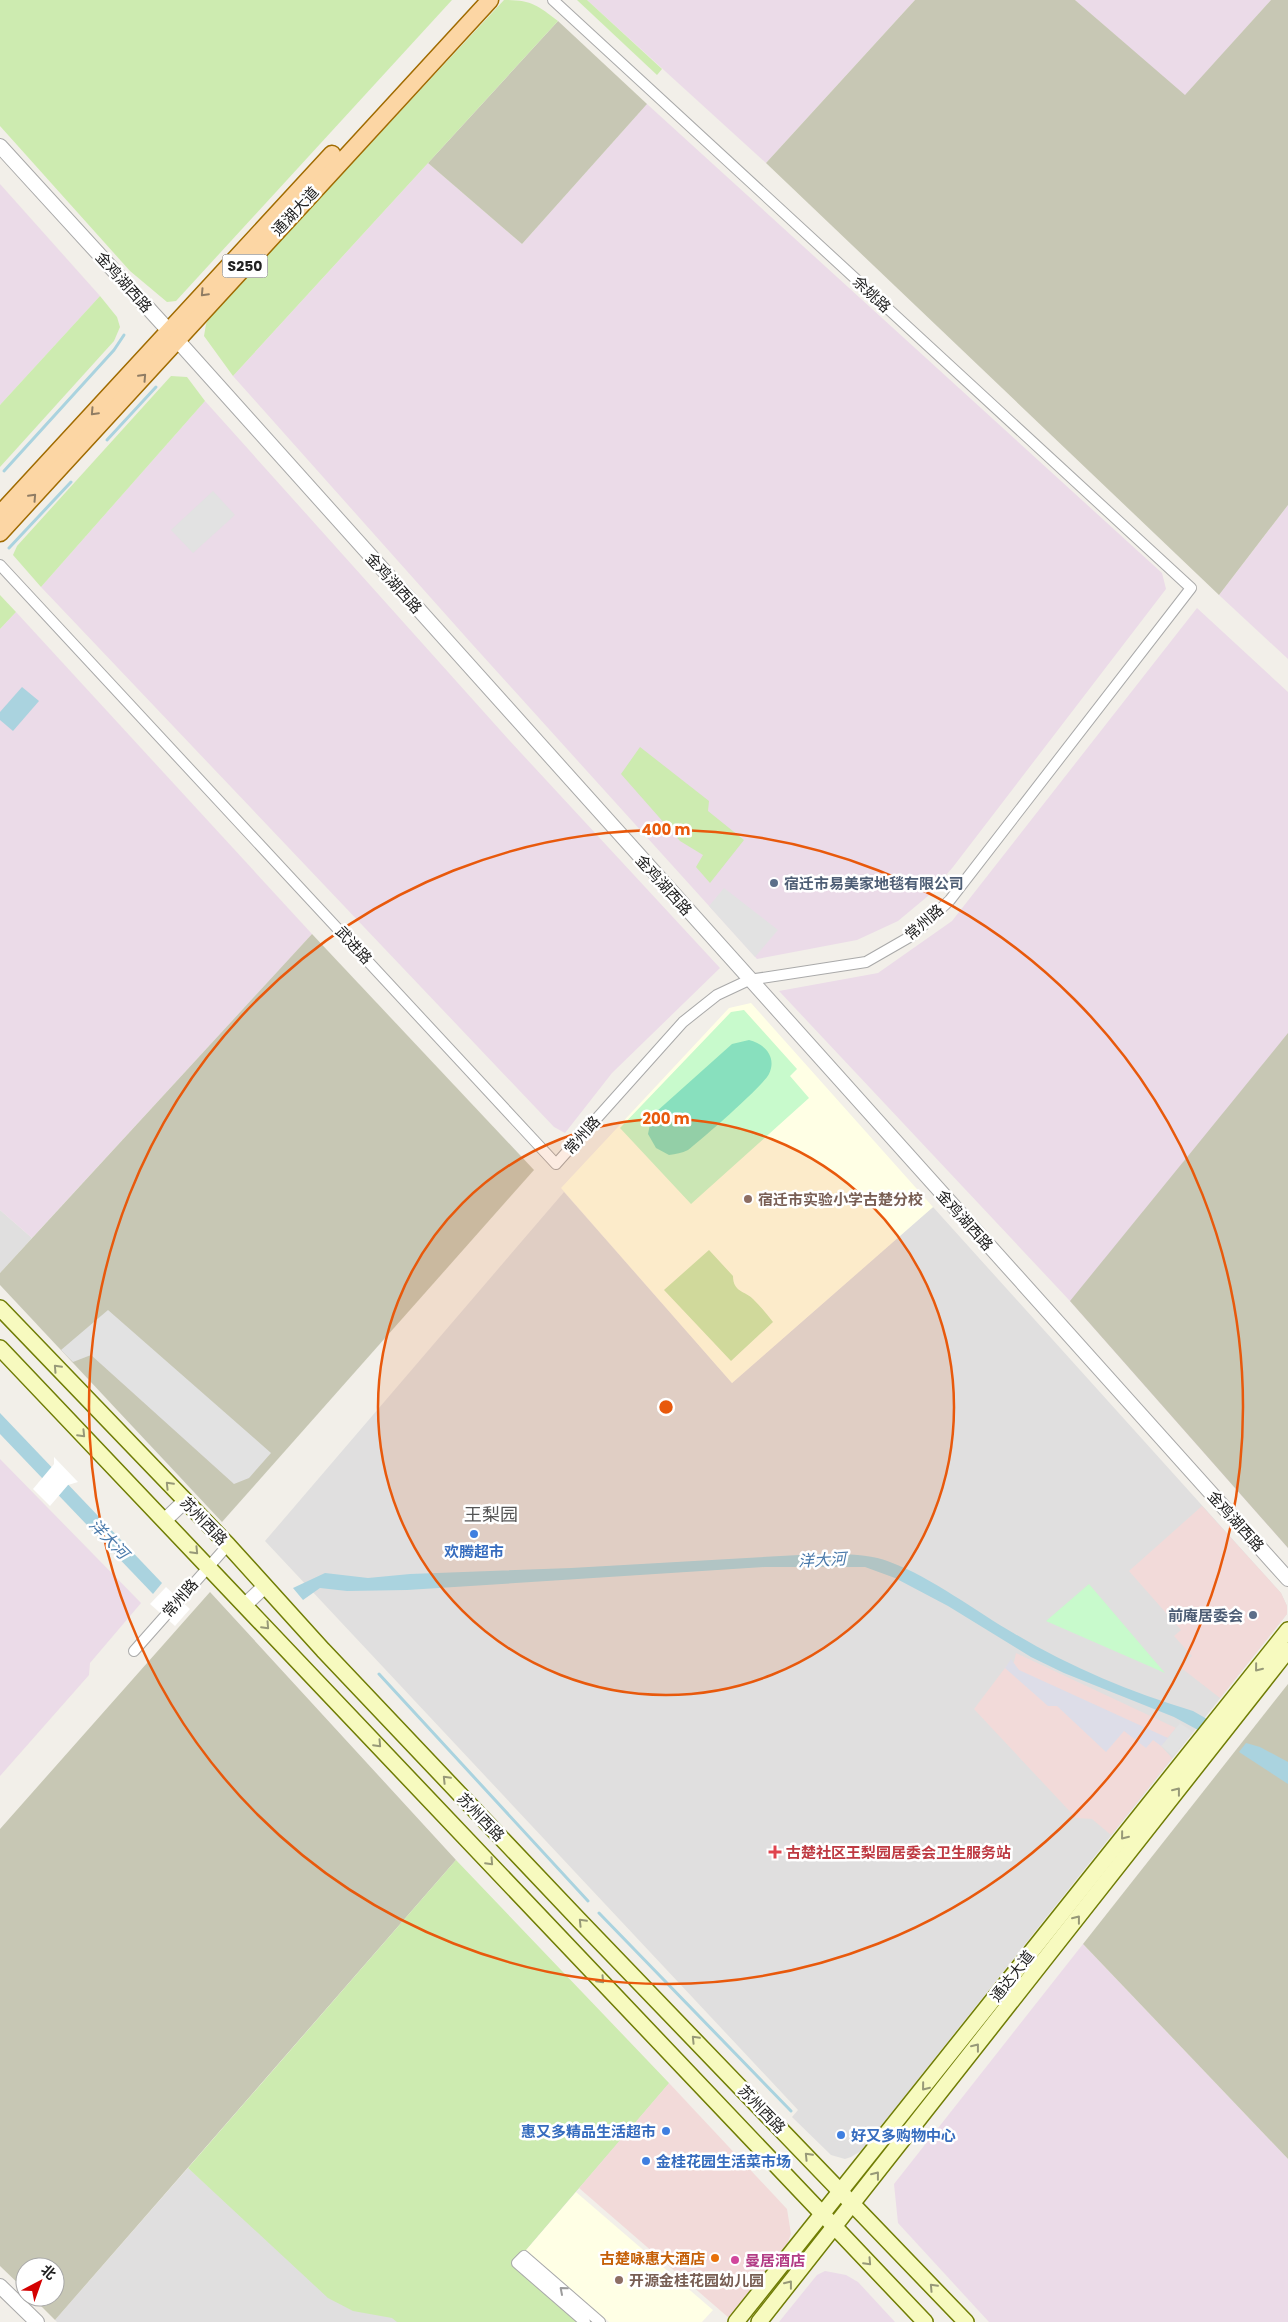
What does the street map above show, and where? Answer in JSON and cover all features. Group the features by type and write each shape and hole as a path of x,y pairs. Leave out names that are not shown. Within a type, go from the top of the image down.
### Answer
{"main road":[{"name":"通湖大道","path":"0,533 173,336 474,0"},
{"name":"通湖大道","path":"0,514 173,336 490,0"},
{"name":"苏州西路","path":"0,1308 228,1545 579,1920 854,2203 966,2322"},
{"name":"苏州西路","path":"0,1348 209,1565 925,2322"},
{"name":"通达大道","path":"736,2322 1288,1630"},
{"name":"通达大道","path":"759,2322 1288,1650"}],"street":[{"name":"余姚路","path":"552,0 1191,588"},
{"name":"金鸡湖西路","path":"0,146 173,336 1288,1579"},
{"name":"武进路","path":"0,565 556,1164"},
{"name":"常州路","path":"556,1164 683,1022 716,995 749,980 866,962 913,935 950,900 1191,588"},
{"path":"165,1520 185,1501"},
{"name":"常州路","path":"134,1651 228,1545"},
{"path":"246,1604 265,1586"},
{"path":"583,2316 524,2256 517,2264 583,2316 600,2322"},
{"path":"0,2286 37,2322"}],"shaded area":[{"path":"587,0 915,0 766,163"},
{"path":"915,0 1075,0 1185,95 1271,0 1288,0 1288,505 1219,595 766,163"},
{"path":"1075,0 1271,0 1185,96"},
{"path":"558,21 647,104 522,244 428,163"},
{"path":"647,104 1162,573 1166,589 953,867 928,896 898,921 857,940 757,959 233,376 428,163 522,244"},
{"path":"0,184 100,296 0,405"},
{"path":"205,401 509,740 720,968 612,1073 565,1133 554,1127 41,587"},
{"path":"213,491 235,515 193,553 171,530"},
{"path":"1288,505 1288,659 1219,595"},
{"path":"1197,608 1288,692 1288,1548 1070,1301 779,991 878,973 952,921"},
{"path":"16,612 312,934 32,1238 0,1210 0,629"},
{"path":"724,888 778,930 755,957 709,906"},
{"path":"312,934 534,1170 222,1522 0,1285 0,1273"},
{"name":"宿迁市实验小学古楚分校","path":"751,1003 933,1207 732,1383 561,1188 729,1008"},
{"path":"1288,1033 1288,1548 1070,1301"},
{"path":"564,1192 732,1383 933,1207 1281,1593 1287,1606 1287,1614 861,2151 845,2159 831,2155 792,2117 798,2110 265,1541"},
{"path":"0,1210 32,1238 0,1273"},
{"path":"108,1310 271,1453 249,1478 234,1484 91,1355 73,1362 61,1350"},
{"path":"0,1459 141,1603 90,1663 89,1675 0,1776"},
{"path":"1202,1506 1281,1593 1287,1606 1287,1614 1220,1698 1180,1667 1192,1656 1174,1636 1181,1630 1129,1571"},
{"path":"210,1592 456,1860 55,2320 42,2307 65,2307 65,2257 15,2257 15,2280 0,2266 0,1829"},
{"path":"1016,1653 1176,1728 1161,1746 1172,1758 1111,1835 1092,1819 1076,1818 974,1709 1008,1664 1014,1662"},
{"path":"1011,1659 1019,1670 1168,1738 1161,1746 1153,1740 1146,1748 1124,1731 1106,1752 1057,1706 1048,1706 1005,1668"},
{"path":"1288,1684 1288,2159 1083,1944"},
{"path":"1180,1723 1193,1732 1173,1756 1161,1746"},
{"path":"1083,1944 1288,2159 1288,2322 989,2322 898,2223 894,2184"},
{"path":"669,2083 513,2265 578,2322 57,2322 55,2320 188,2168 223,2199"},
{"path":"669,2083 787,2209 791,2234 785,2249 729,2318 579,2188"},
{"name":"开源金桂花园幼儿园","path":"576,2192 713,2310 702,2322 609,2322 526,2250"},
{"path":"825,2271 846,2275 858,2282 895,2322 779,2322 817,2275"}],"green space":[{"path":"0,0 452,0 176,301 167,302 130,271 0,126"},
{"path":"504,0 533,4 558,21 233,376 204,336 206,324 211,315"},
{"path":"577,0 587,0 662,69 657,75"},
{"path":"100,296 117,317 120,327 114,341 0,467 0,405"},
{"path":"171,376 187,377 205,401 41,587 13,555 17,546"},
{"path":"0,595 16,612 0,629"},
{"path":"640,747 709,801 708,811 744,840 710,883 696,867 703,855 680,841 621,774"},
{"path":"744,1010 797,1069 790,1076 809,1098 691,1204 620,1128 731,1012"},
{"path":"749,1040 764,1048 772,1062 769,1074 765,1080 731,1113 688,1150 669,1155 656,1148 648,1134 651,1119 656,1112 732,1044"},
{"path":"709,1250 733,1276 737,1288 750,1296 773,1322 731,1361 664,1290"},
{"path":"1089,1584 1165,1673 1046,1621"},
{"path":"456,1860 669,2083 513,2265 578,2322 397,2322 392,2318 353,2311 328,2298 188,2168"}],"water":[{"path":"22,687 39,701 13,731 0,720 0,712"},
{"name":"洋大河","path":"0,1413 162,1583 153,1594 0,1434"},
{"name":"洋大河","path":"799,1555 857,1555 890,1562 922,1577 1036,1646 1079,1668 1147,1696 1193,1711 1207,1719 1198,1730 1174,1717 1064,1673 1031,1657 948,1606 895,1578 865,1567 765,1567 407,1590 347,1591 320,1588 303,1600 293,1588 325,1573 368,1578 410,1574 571,1568"},
{"path":"1246,1743 1260,1747 1288,1762 1288,1784 1239,1752"}],"pier":[{"path":"54,1457 78,1482 68,1485 50,1506 33,1489 54,1464"},
{"path":"166,1587 190,1609 175,1626 150,1604"}],"waterway":[{"path":"4,471 114,350 124,335"},
{"path":"107,440 156,387"},
{"path":"9,548 71,482"},
{"path":"379,1674 588,1901"},
{"path":"599,1913 791,2111"}],"place":[{"name":"宿迁市易美家地毯有限公司","path":"774,883"},
{"name":"宿迁市实验小学古楚分校","path":"748,1199"},
{"name":"欢腾超市","path":"474,1534"},
{"name":"前庵居委会","path":"1253,1615"},
{"name":"古楚社区王梨园居委会卫生服务站","path":"775,1852"},
{"name":"惠又多精品生活超市","path":"666,2131"},
{"name":"好又多购物中心","path":"841,2135"},
{"name":"金桂花园生活菜市场","path":"646,2161"},
{"name":"古楚咏惠大酒店","path":"715,2258"},
{"name":"曼居酒店","path":"735,2260"},
{"name":"开源金桂花园幼儿园","path":"619,2280"}],"district":[{"name":"王梨园","path":"491,1514"}]}
